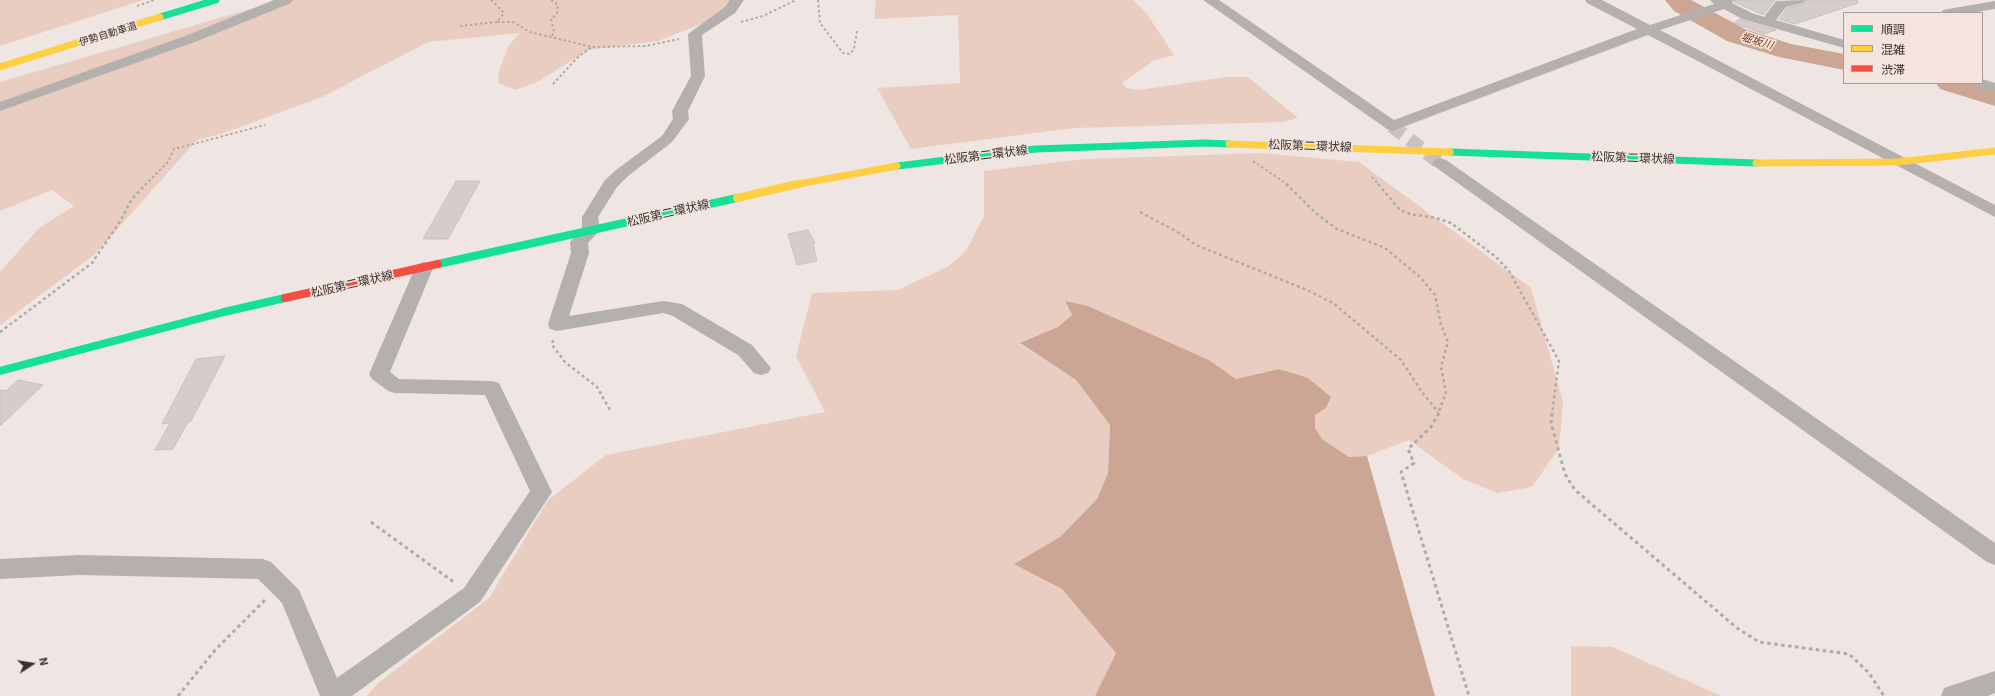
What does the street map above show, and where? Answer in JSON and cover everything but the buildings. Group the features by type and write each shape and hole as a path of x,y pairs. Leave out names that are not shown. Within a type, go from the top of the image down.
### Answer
{"main road":[{"name":"伊勢自動車道","path":"0,57 185,0"},
{"name":"伊勢自動車道","path":"0,67 216,0"},
{"name":"松阪第二環状線","path":"0,371 224,312 812,181 911,164 1044,149 1205,143 1791,164 1898,162 1995,151"}],"street":[{"path":"0,107 183,41 286,0"},
{"path":"738,0 730,10 695,34 698,76 680,111 681,119 667,139 622,173 611,184 590,217 591,230 580,242 580,253 557,324 663,307 676,310 746,350 760,368"},
{"path":"1210,0 1392,126 1722,2 1746,16 1843,43"},
{"path":"1592,0 1995,212"},
{"path":"1767,22 1780,4 1798,0"},
{"path":"1954,12 1995,5"},
{"path":"1983,84 1995,87"},
{"path":"1440,163 1995,555"},
{"path":"0,569 79,565 263,569 292,597 332,696 472,595 541,492 492,388 395,386 379,374 424,268"},
{"path":"1953,696 1995,682"}],"path":[{"path":"137,6 154,0"},
{"path":"491,0 504,13 497,22"},
{"path":"551,0 558,6 557,13 551,20 554,31 552,36"},
{"path":"740,22 763,16 796,0"},
{"path":"818,0 820,23 843,53 850,54 854,49 857,31"},
{"path":"460,26 497,22 513,22 530,32 552,36 592,47 644,46 695,34"},
{"path":"553,84 579,56 592,47"},
{"path":"0,332 92,263 121,220 131,200 168,162 174,149 199,141 265,125"},
{"path":"1251,159 1293,189 1318,215 1337,229 1385,248 1420,276 1435,295 1441,325 1448,342 1441,367 1446,392 1439,412 1431,426 1408,449 1414,463 1401,472 1470,696"},
{"path":"1372,177 1400,210 1410,214 1451,222 1496,257 1509,271 1559,361 1551,423 1565,474 1575,490 1737,628 1759,642 1849,654 1869,673 1884,696"},
{"path":"1140,212 1181,234 1196,244 1307,290 1333,303 1401,360 1422,392 1439,412"},
{"path":"557,324 552,345 565,362 597,387 610,410"},
{"path":"372,522 472,595"},
{"path":"178,696 216,649 280,586"}],"shaded area":[{"path":"0,0 143,0 0,46"},
{"path":"281,0 731,0 725,9 714,19 658,41 589,50 537,82 515,90 498,83 499,71 509,45 520,33 428,42 322,97 224,133 197,140 94,255 0,325 0,272 39,228 74,206 52,190 0,211 0,82"},
{"path":"876,0 1133,0 1147,14 1174,55 1155,60 1122,83 1127,88 1139,90 1226,77 1248,77 1298,118 1284,122 1075,128 911,149 877,88 960,83 958,15 874,19"},
{"path":"1262,153 1359,162 1531,288 1563,402 1559,448 1532,487 1497,493 1463,479 1409,440 1367,456 1349,457 1322,439 1315,428 1315,415 1326,408 1278,369 1236,379 1209,360 1088,306 1065,302 1072,315 1058,327 1020,344 1076,380 1110,425 1108,473 1097,499 1060,537 1015,564 1062,589 1116,653 1095,696 367,696 378,683 489,598 548,500 606,455 825,412 796,356 812,293 898,290 949,266 966,251 984,216 984,171 1084,159"},
{"path":"1065,301 1088,306 1209,360 1236,379 1279,369 1308,378 1331,397 1326,408 1315,415 1315,428 1322,439 1349,457 1367,456 1435,696 1095,696 1116,653 1062,589 1014,564 1060,537 1097,499 1108,473 1110,425 1076,380 1020,343 1058,327 1072,315"},
{"path":"1571,646 1613,647 1721,696 1571,696"}],"waterway":[{"name":"堀坂川","path":"1677,0 1683,6 1736,35 1788,51 1843,62"},
{"name":"堀坂川","path":"1953,84 1995,98"}],"tunnel":[{"path":"1392,126 1440,163"}],"traffic: fast":[{"path":"160,17 216,0"},
{"path":"897,166 1036,149 1205,143 1229,144"},
{"path":"1450,152 1756,163"},
{"path":"438,264 737,198"},
{"path":"0,371 224,312 285,298"}],"traffic: slow":[{"path":"0,67 160,17"},
{"path":"1229,144 1450,152"},
{"path":"1756,163 1791,164 1898,162 1995,151"},
{"path":"737,198 812,181 897,166"}],"traffic: jam":[{"path":"285,298 438,264"}]}
